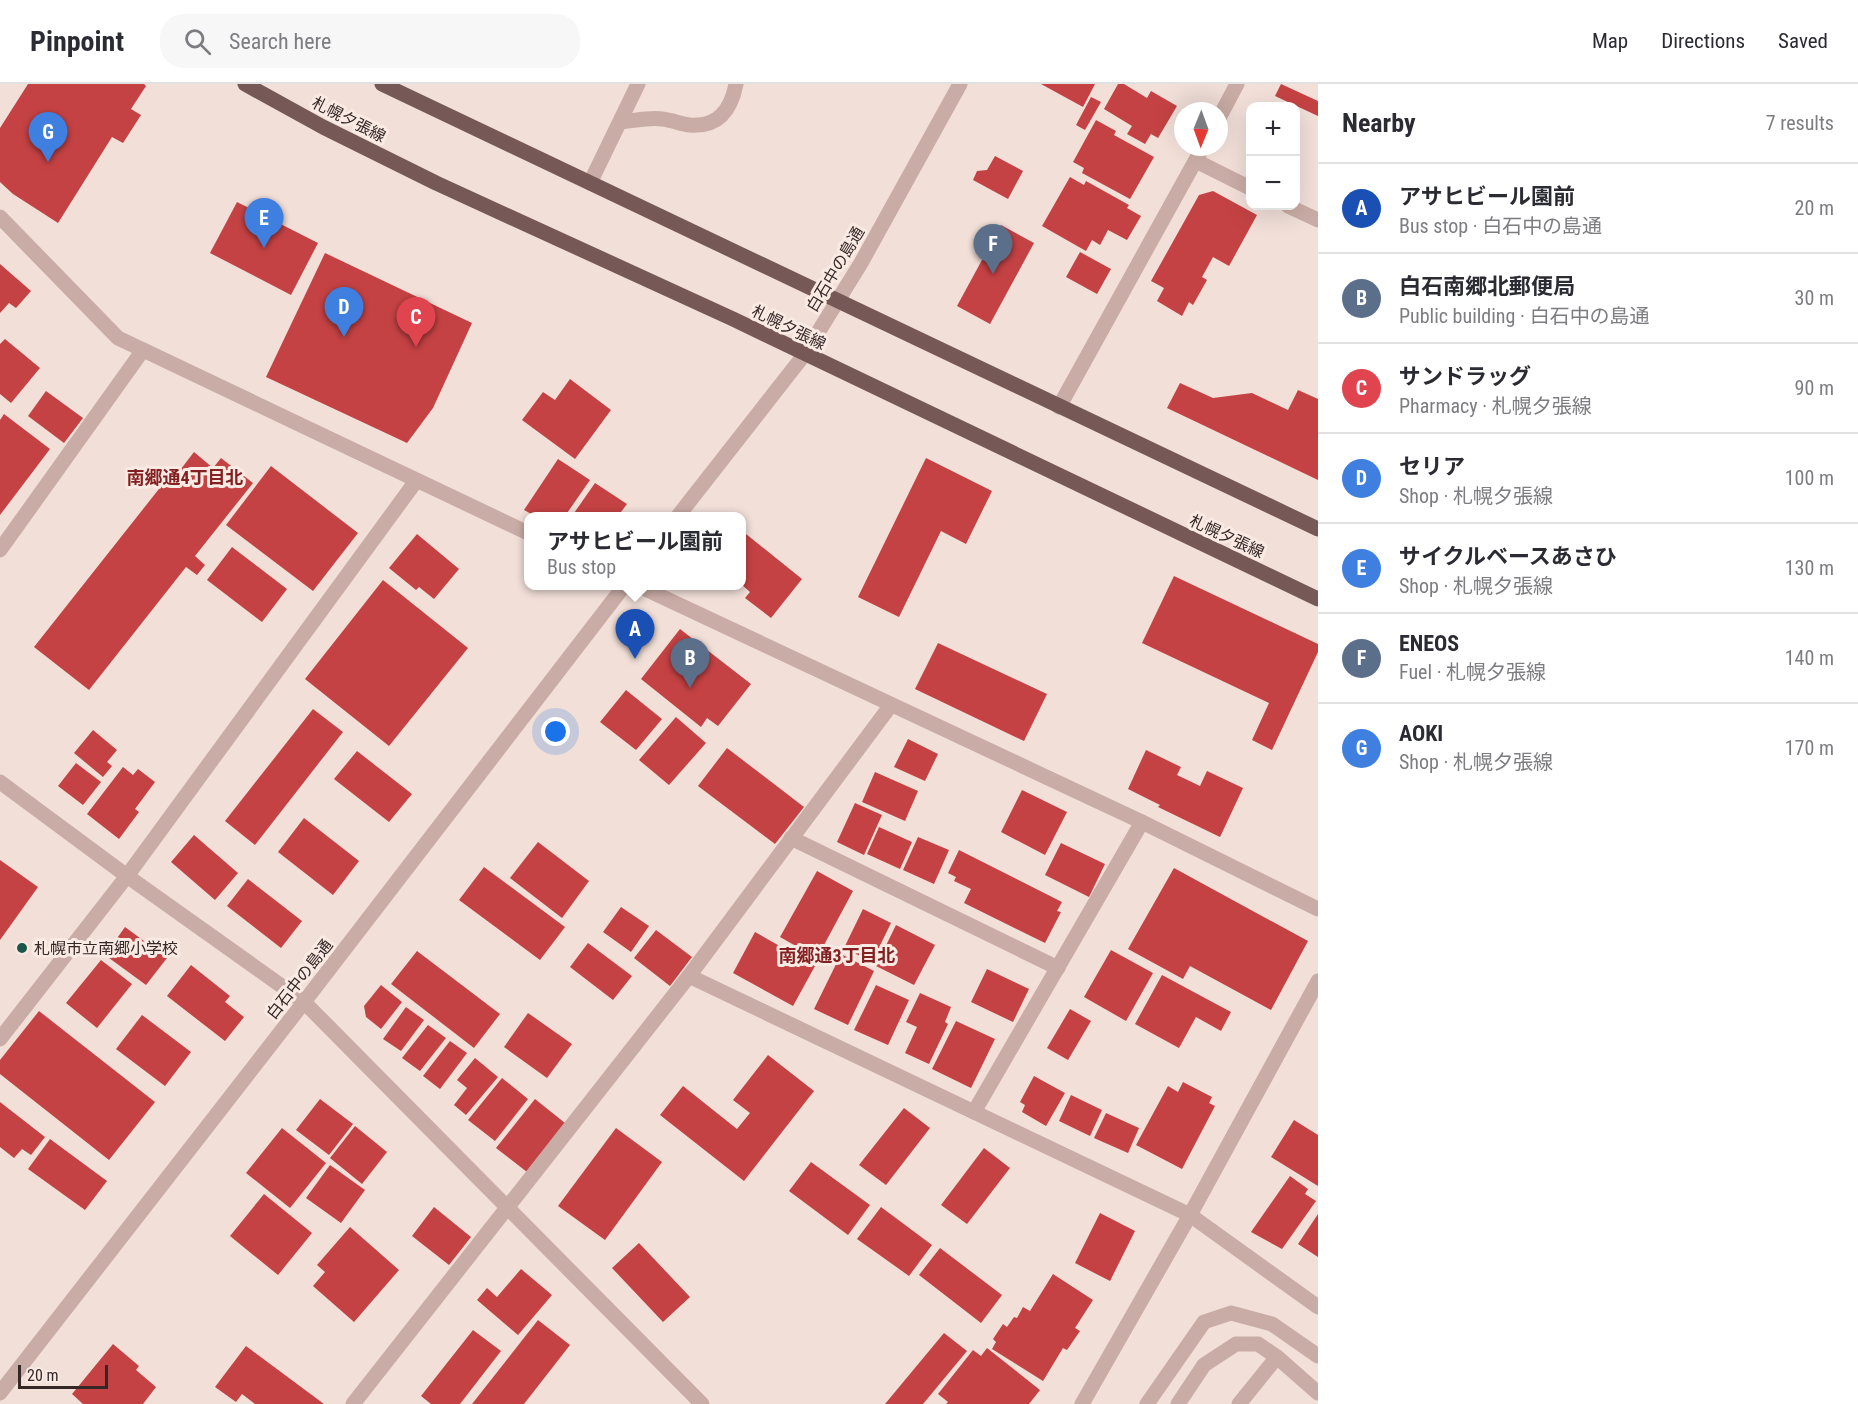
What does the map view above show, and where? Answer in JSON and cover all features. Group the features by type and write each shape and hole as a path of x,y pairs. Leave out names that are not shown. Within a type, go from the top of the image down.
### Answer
{"main road":[{"name":"札幌夕張線","path":"245,84 323,127 436,183 733,319 804,355 1318,599"},
{"path":"382,84 1318,529"}],"street":[{"path":"590,183 638,84"},
{"path":"620,122 660,119 688,125 706,125 720,117 733,100 736,84"},
{"name":"白石中の島通","path":"681,512 804,355 861,263 960,84"},
{"path":"1227,102 1237,84"},
{"path":"1059,407 1198,156"},
{"path":"1196,161 1246,186"},
{"path":"1297,210 1318,220"},
{"path":"0,217 118,338 524,531"},
{"path":"0,550 143,350"},
{"path":"0,1039 127,876 416,481"},
{"name":"白石中の島通","path":"0,1393 620,590"},
{"path":"650,590 1142,822 1318,909"},
{"path":"353,1404 689,976 891,705"},
{"path":"0,783 304,1002 702,1404"},
{"path":"974,1112 1142,822"},
{"path":"791,838 1058,968"},
{"path":"689,976 1190,1215 1318,1307"},
{"path":"1082,1404 1190,1215 1318,981"},
{"path":"1147,1404 1204,1322 1231,1313 1272,1324 1318,1356"},
{"path":"1178,1404 1204,1365 1236,1344 1258,1344 1277,1357 1318,1393"},
{"path":"1239,1404 1277,1357"}],"building":[{"path":"28,84 144,84 146,86 131,109 141,115 123,143 112,137 58,223 13,194 0,182 0,128"},
{"path":"1041,84 1095,84 1083,107"},
{"path":"1118,84 1124,84 1147,98 1151,91 1174,104 1174,111 1158,138 1151,134 1145,144 1127,134 1132,126 1104,109"},
{"path":"1281,84 1318,101 1318,116 1300,108 1300,102 1288,102 1275,96"},
{"path":"1091,97 1101,102 1085,130 1076,125"},
{"path":"1096,120 1116,131 1114,135 1154,157 1130,199 1082,173 1084,168 1073,162"},
{"path":"995,156 1023,171 1008,199 973,180 977,171 987,170"},
{"path":"1070,177 1084,185 1086,181 1129,205 1127,208 1141,216 1127,240 1108,230 1100,245 1092,240 1086,251 1042,226"},
{"path":"1213,191 1257,215 1229,266 1213,257 1202,277 1207,280 1193,305 1189,302 1182,316 1157,301 1164,288 1151,281 1199,195"},
{"path":"237,202 318,243 291,295 210,253"},
{"path":"1001,225 1034,243 990,324 957,306"},
{"path":"1080,252 1111,269 1097,294 1066,277"},
{"path":"325,253 472,323 433,408 407,443 266,377"},
{"path":"0,264 31,291 16,308 9,303 0,313"},
{"path":"5,339 40,368 11,403 0,394 0,344"},
{"path":"570,379 611,410 575,459 522,420 543,392 555,400"},
{"path":"1180,383 1213,398 1252,393 1288,410 1298,390 1318,399 1318,480 1167,408"},
{"path":"46,391 83,418 64,443 28,416"},
{"path":"4,414 50,449 0,515 0,420"},
{"path":"194,452 213,468 221,458 253,483 195,556 205,565 197,575 186,567 89,690 34,647 170,475 174,478"},
{"path":"926,458 992,491 966,544 941,531 899,617 858,597"},
{"path":"558,459 590,480 568,512 528,512 524,510"},
{"path":"271,466 358,533 313,591 226,525"},
{"path":"595,483 627,504 621,512 575,512"},
{"path":"417,534 459,569 434,599 419,587 416,590 389,568"},
{"path":"746,534 802,579 771,618 745,598 750,592 746,588"},
{"path":"232,547 287,589 262,622 207,580"},
{"path":"1174,576 1318,644 1318,652 1272,750 1252,740 1269,703 1142,643"},
{"path":"383,580 468,648 389,746 305,679"},
{"path":"680,629 751,684 718,726 707,718 701,727 641,679"},
{"path":"938,643 1047,694 1024,741 915,689"},
{"path":"626,690 662,719 636,750 600,722"},
{"path":"313,709 343,732 255,845 225,821"},
{"path":"676,717 706,743 669,785 639,760"},
{"path":"93,730 117,750 107,762 112,766 103,777 74,753"},
{"path":"908,739 938,754 925,781 894,767"},
{"path":"727,748 804,807 775,844 698,786"},
{"path":"1146,750 1181,767 1177,775 1200,786 1207,771 1243,788 1220,837 1158,807 1160,805 1128,789"},
{"path":"357,751 412,794 389,822 334,779"},
{"path":"76,763 101,782 83,805 58,786"},
{"path":"123,767 133,775 138,769 155,782 135,809 139,812 119,839 87,814"},
{"path":"875,772 918,791 905,821 862,802"},
{"path":"1022,790 1067,812 1045,855 1001,832"},
{"path":"855,803 882,815 864,855 837,842"},
{"path":"304,818 359,861 333,895 278,852"},
{"path":"879,827 912,842 900,869 867,854"},
{"path":"194,835 238,873 215,900 171,862"},
{"path":"918,837 949,850 934,884 903,870"},
{"path":"538,842 589,881 562,918 510,878"},
{"path":"1061,843 1105,864 1089,897 1045,875"},
{"path":"959,850 1062,902 1057,911 1061,912 1045,943 964,903 971,889 954,881 956,877 948,873"},
{"path":"0,860 38,887 0,940"},
{"path":"484,867 565,927 540,960 459,900"},
{"path":"1174,868 1308,941 1271,1010 1190,966 1183,979 1128,949"},
{"path":"817,871 853,891 817,958 780,937"},
{"path":"248,879 302,921 281,948 227,906"},
{"path":"621,907 649,926 631,952 603,932"},
{"path":"863,909 891,923 872,962 844,948"},
{"path":"896,925 935,945 914,985 876,966"},
{"path":"125,927 167,958 146,985 105,955"},
{"path":"656,930 692,957 670,986 634,958"},
{"path":"755,932 815,966 793,1006 733,973"},
{"path":"588,943 632,976 613,1000 570,967"},
{"path":"1111,950 1153,973 1126,1021 1084,997"},
{"path":"417,951 500,1014 474,1048 391,984"},
{"path":"841,954 874,971 848,1025 814,1009"},
{"path":"101,960 132,984 97,1028 66,1003"},
{"path":"191,965 230,996 225,1002 244,1017 225,1041 167,996"},
{"path":"987,969 1029,989 1013,1022 971,1002"},
{"path":"1162,975 1231,1012 1221,1031 1196,1017 1179,1048 1135,1024"},
{"path":"381,985 402,1002 381,1029 366,1017 364,1006"},
{"path":"876,985 909,1000 888,1045 854,1030"},
{"path":"920,993 951,1007 945,1022 948,1024 929,1064 905,1053 917,1027 906,1022"},
{"path":"406,1007 424,1020 401,1051 383,1039"},
{"path":"1070,1009 1091,1021 1068,1060 1047,1048"},
{"path":"39,1011 155,1102 109,1160 0,1074 0,1060"},
{"path":"528,1013 572,1044 547,1078 504,1047"},
{"path":"142,1015 191,1052 165,1086 116,1049"},
{"path":"956,1021 995,1039 971,1088 932,1069"},
{"path":"428,1025 446,1038 420,1071 402,1058"},
{"path":"450,1041 467,1053 440,1089 423,1076"},
{"path":"768,1055 814,1091 744,1181 660,1115 683,1086 737,1129 750,1113 733,1100"},
{"path":"475,1058 498,1077 466,1115 454,1105 467,1088 457,1080"},
{"path":"1034,1076 1065,1093 1046,1126 1022,1112 1025,1105 1020,1102"},
{"path":"502,1078 528,1099 495,1141 468,1120"},
{"path":"1183,1082 1212,1097 1209,1103 1215,1106 1182,1169 1136,1145 1168,1086 1178,1092"},
{"path":"1071,1095 1102,1110 1090,1136 1059,1121"},
{"path":"320,1099 353,1124 329,1155 296,1130"},
{"path":"535,1099 565,1123 527,1172 496,1148"},
{"path":"0,1102 45,1137 31,1155 22,1149 14,1158 0,1147"},
{"path":"904,1108 930,1128 886,1185 859,1165"},
{"path":"1106,1113 1139,1128 1128,1153 1094,1138"},
{"path":"1294,1120 1318,1135 1318,1186 1271,1157"},
{"path":"355,1126 387,1152 362,1184 330,1158"},
{"path":"282,1128 326,1163 290,1208 246,1173"},
{"path":"616,1128 662,1162 605,1240 558,1206"},
{"path":"50,1139 107,1181 85,1210 28,1169"},
{"path":"984,1148 1010,1168 967,1224 941,1205"},
{"path":"811,1162 870,1205 848,1235 789,1191"},
{"path":"330,1165 365,1190 341,1223 306,1198"},
{"path":"1290,1176 1308,1189 1305,1194 1316,1201 1282,1249 1251,1232"},
{"path":"264,1194 312,1233 278,1275 230,1236"},
{"path":"434,1207 471,1237 449,1265 412,1236"},
{"path":"881,1207 932,1245 909,1276 857,1239"},
{"path":"1100,1213 1135,1231 1110,1281 1075,1263"},
{"path":"1318,1214 1318,1257 1298,1244"},
{"path":"350,1227 399,1270 354,1322 313,1286 325,1272 317,1265"},
{"path":"639,1243 690,1297 663,1322 612,1268"},
{"path":"940,1248 1002,1295 981,1323 919,1275"},
{"path":"521,1269 552,1295 518,1335 477,1300 487,1288 497,1297"},
{"path":"1053,1274 1093,1300 1075,1328 1080,1331 1067,1350 1063,1348 1043,1381 992,1349 996,1342 993,1339 1003,1324 1007,1327 1014,1317 1017,1318 1023,1307 1030,1311"},
{"path":"538,1320 570,1345 524,1404 472,1404"},
{"path":"473,1330 501,1351 460,1404 431,1404 421,1396"},
{"path":"944,1333 967,1351 923,1404 885,1404"},
{"path":"113,1344 139,1366 136,1370 156,1387 143,1404 83,1404 72,1394"},
{"path":"246,1346 324,1404 255,1404 242,1394 236,1402 215,1387"},
{"path":"987,1348 1040,1390 1029,1404 946,1404 948,1402 938,1394 973,1350 981,1356"}],"place":[{"name":"AOKI","path":"48,162"},
{"name":"サイクルベースあさひ","path":"264,248"},
{"name":"ENEOS","path":"993,274"},
{"name":"セリア","path":"344,337"},
{"name":"サンドラッグ","path":"416,347"},
{"name":"アサヒビール園前","path":"635,659"},
{"name":"白石南郷北郵便局","path":"690,688"},
{"name":"札幌市立南郷小学校","path":"22,948"}],"district":[{"name":"南郷通4丁目北","path":"185,478"},
{"name":"南郷通3丁目北","path":"837,956"}]}
